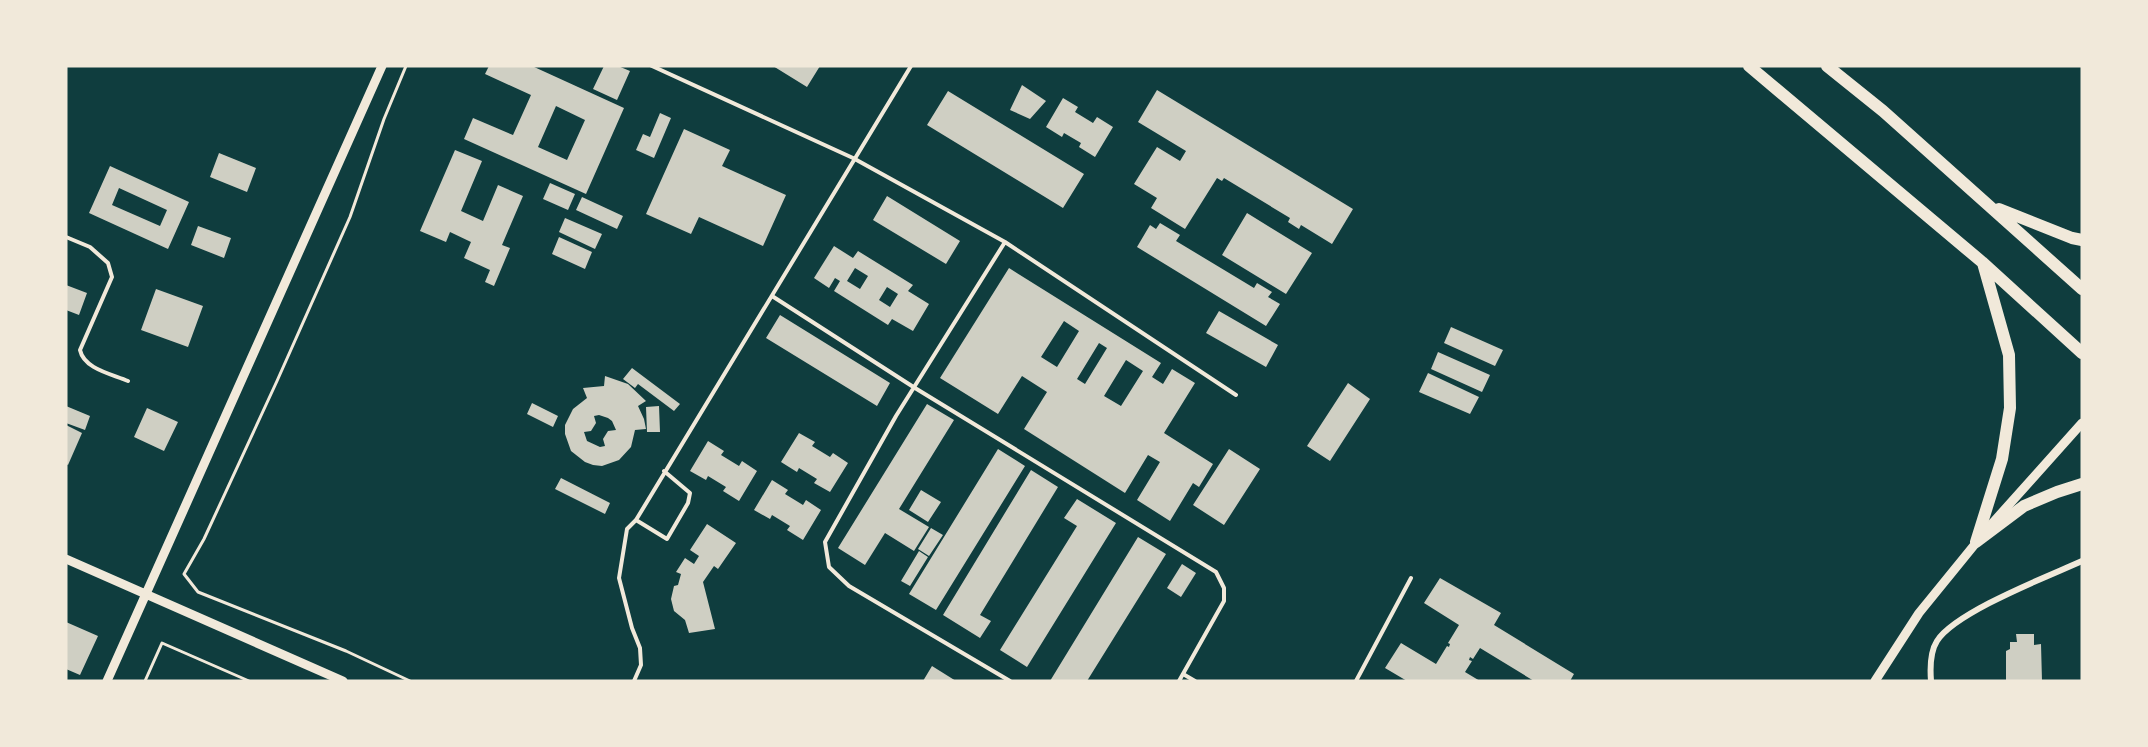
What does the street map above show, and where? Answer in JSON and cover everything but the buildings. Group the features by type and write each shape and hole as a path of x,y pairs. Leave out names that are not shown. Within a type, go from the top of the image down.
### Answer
{"highway":[{"path":"1749,66 1982,262 2082,353"},
{"path":"1827,66 1883,111 2082,289"},
{"path":"1989,205 2082,240"},
{"path":"1976,542 2002,459 2010,408 2009,355 1982,262"},
{"path":"1976,542 2024,506 2082,484"}],"main road":[{"path":"107,681 382,66"},
{"path":"1875,681 1919,613 1976,542 2082,423"},
{"path":"66,559 343,681"}],"street":[{"path":"1931,681 1930,664 1937,641 1959,620 1988,604 2082,561"}],"lane":[{"path":"652,66 853,159 1005,242 1236,395"},
{"path":"634,681 640,665 640,648 632,628 619,578 627,529 636,520 910,66"},
{"path":"66,237 96,252 108,263 112,277 80,350 81,358 88,364 128,381"},
{"path":"1005,242 896,416 825,542 829,567 849,586 1010,681"},
{"path":"772,296 915,388 1216,572 1224,588 1224,601 1179,681"},
{"path":"636,520 667,539 688,503 690,493 664,471"},
{"path":"1356,681 1411,578"},
{"path":"1183,674 1195,681"}],"path":[{"path":"406,66 384,119 350,217 204,539 184,573 198,592 346,651 410,681"},
{"path":"145,681 162,644 249,681"}]}
